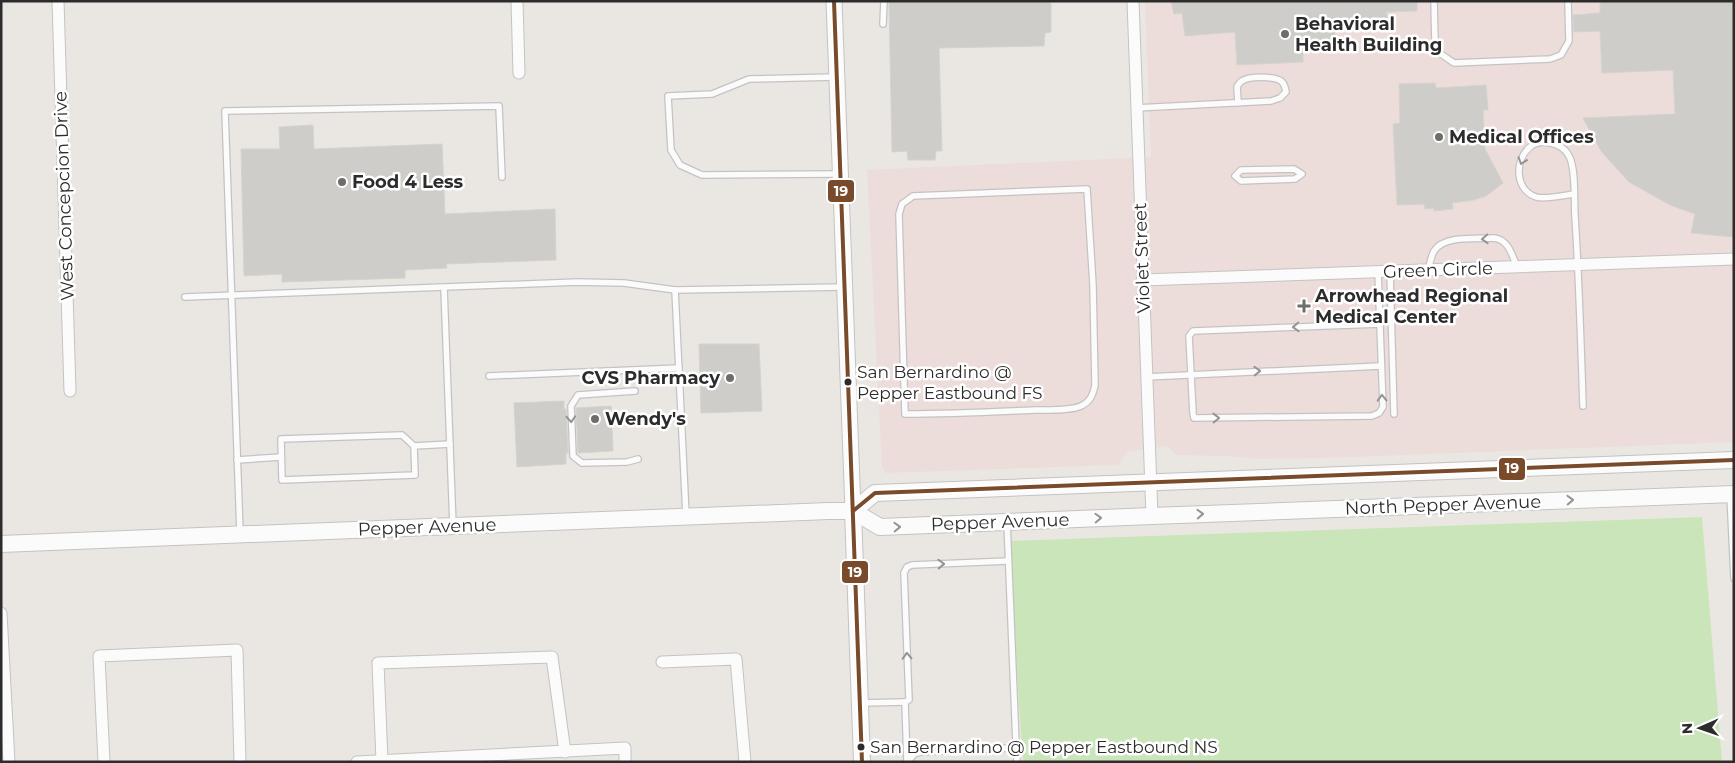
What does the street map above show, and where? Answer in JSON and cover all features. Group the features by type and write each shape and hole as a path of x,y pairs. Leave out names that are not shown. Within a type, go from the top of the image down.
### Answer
{"main road":[{"name":"North Pepper Avenue","path":"1150,481 1734,460"},
{"name":"Pepper Avenue","path":"853,510 874,492 1150,481"},
{"name":"North Pepper Avenue","path":"1152,516 1732,494"},
{"name":"Pepper Avenue","path":"1,544 853,510 880,527 1152,516"},
{"path":"853,510 862,762"}],"street":[{"name":"West Concepcion Drive","path":"58,1 70,391"},
{"path":"517,1 519,73"},
{"path":"834,1 853,510"},
{"name":"Violet Street","path":"1133,1 1152,516"},
{"name":"Green Circle","path":"1142,280 1734,259"},
{"path":"1,612 8,762"},
{"path":"104,762 99,656 237,650 240,762"},
{"path":"382,761 378,663 552,657 564,752"},
{"path":"662,662 736,659 744,762"},
{"path":"357,762 532,758 564,752 625,748 625,762"}],"lane":[{"path":"883,24 884,1"},
{"path":"1434,1 1435,42 1438,52 1454,63 1550,59 1561,55 1570,41 1568,1"},
{"path":"837,77 749,79 712,94 668,96 671,150 680,165 702,175 840,174"},
{"path":"1136,108 1271,102 1280,98 1286,92 1285,85 1281,80 1273,78 1255,77 1242,80 1236,87 1238,103"},
{"path":"240,533 224,111 499,106 502,178"},
{"path":"1574,194 1538,198 1526,190 1522,185 1519,169 1520,160 1526,151 1533,145 1552,143 1564,148 1572,163 1574,194 1578,265 1583,406"},
{"path":"1294,169 1302,174 1295,179 1241,180 1235,176 1241,170 1294,169"},
{"path":"1087,189 1093,285 1095,385 1093,394 1088,402 1079,407 1051,409 950,414 905,414 902,320 898,214 906,199 913,196 1087,189"},
{"path":"1428,270 1435,251 1444,242 1494,238 1505,242 1517,267"},
{"path":"1390,271 1394,414"},
{"path":"1378,272 1380,324 1381,366 1383,407 1379,413 1372,416 1194,418 1189,336 1193,331 1380,324"},
{"path":"186,297 578,282 624,283 675,290 845,287"},
{"path":"444,288 454,526"},
{"path":"675,290 686,517"},
{"path":"1146,377 1381,366"},
{"path":"489,376 679,368"},
{"path":"635,391 578,395 571,406 572,446 573,456 582,463 627,462 638,459"},
{"path":"402,435 414,446 415,475 282,480 281,457 281,439 402,435"},
{"path":"414,446 450,444"},
{"path":"237,460 281,457"},
{"path":"1732,494 1734,578"},
{"path":"1007,522 1018,762"},
{"path":"860,703 905,702 909,700 904,573 907,567 912,565 1008,561"},
{"path":"905,702 908,762"},
{"path":"908,762 914,754 921,752 1012,748 1016,744"}],"shaded area":[{"name":"Arrowhead Regional Medical Center","path":"1145,1 1734,1 1734,442 1257,459 1228,456 1177,455 1167,446 1127,452 1118,465 885,473 882,467 867,170 1151,157"}],"green space":[{"path":"1702,517 1722,762 1023,762 1008,541"}],"building":[{"path":"889,1 1042,1 1051,3 1051,32 1045,33 1044,46 939,48 942,151 936,151 935,160 908,160 907,151 892,152"},
{"name":"Behavioral Health Building","path":"1171,1 1417,1 1417,11 1386,12 1389,26 1336,28 1333,45 1303,49 1303,62 1237,65 1235,32 1185,36 1182,13 1174,14"},
{"path":"1600,1 1734,1 1734,237 1691,233 1695,214 1670,205 1629,182 1601,151 1583,118 1675,114 1673,70 1602,73 1600,31 1574,32 1573,15 1600,13"},
{"name":"Medical Offices","path":"1435,83 1436,88 1486,85 1488,110 1483,110 1485,149 1503,183 1486,196 1452,203 1453,209 1434,211 1434,208 1425,209 1424,204 1397,205 1393,124 1400,123 1399,84"},
{"name":"Food 4 Less","path":"313,125 314,149 442,144 445,214 555,209 556,260 446,264 447,268 405,270 405,278 282,282 282,274 244,276 241,149 280,149 279,127"},
{"name":"CVS Pharmacy","path":"699,344 759,344 762,411 701,413"},
{"path":"564,401 568,453 566,453 566,464 517,467 514,403"},
{"name":"Wendy's","path":"611,406 613,451 578,453 576,408"}],"transit line":[{"name":"19","path":"834,1 862,762"},
{"name":"19","path":"853,511 875,493 1734,460"}],"place":[{"name":"Behavioral Health Building","path":"1285,34"},
{"name":"Medical Offices","path":"1439,137"},
{"name":"Food 4 Less","path":"342,182"},
{"name":"Arrowhead Regional Medical Center","path":"1304,306"},
{"name":"CVS Pharmacy","path":"730,378"},
{"name":"San Bernardino @ Pepper Eastbound FS","path":"848,382"},
{"name":"Wendy's","path":"595,419"},
{"name":"San Bernardino @ Pepper Eastbound NS","path":"861,747"}]}
